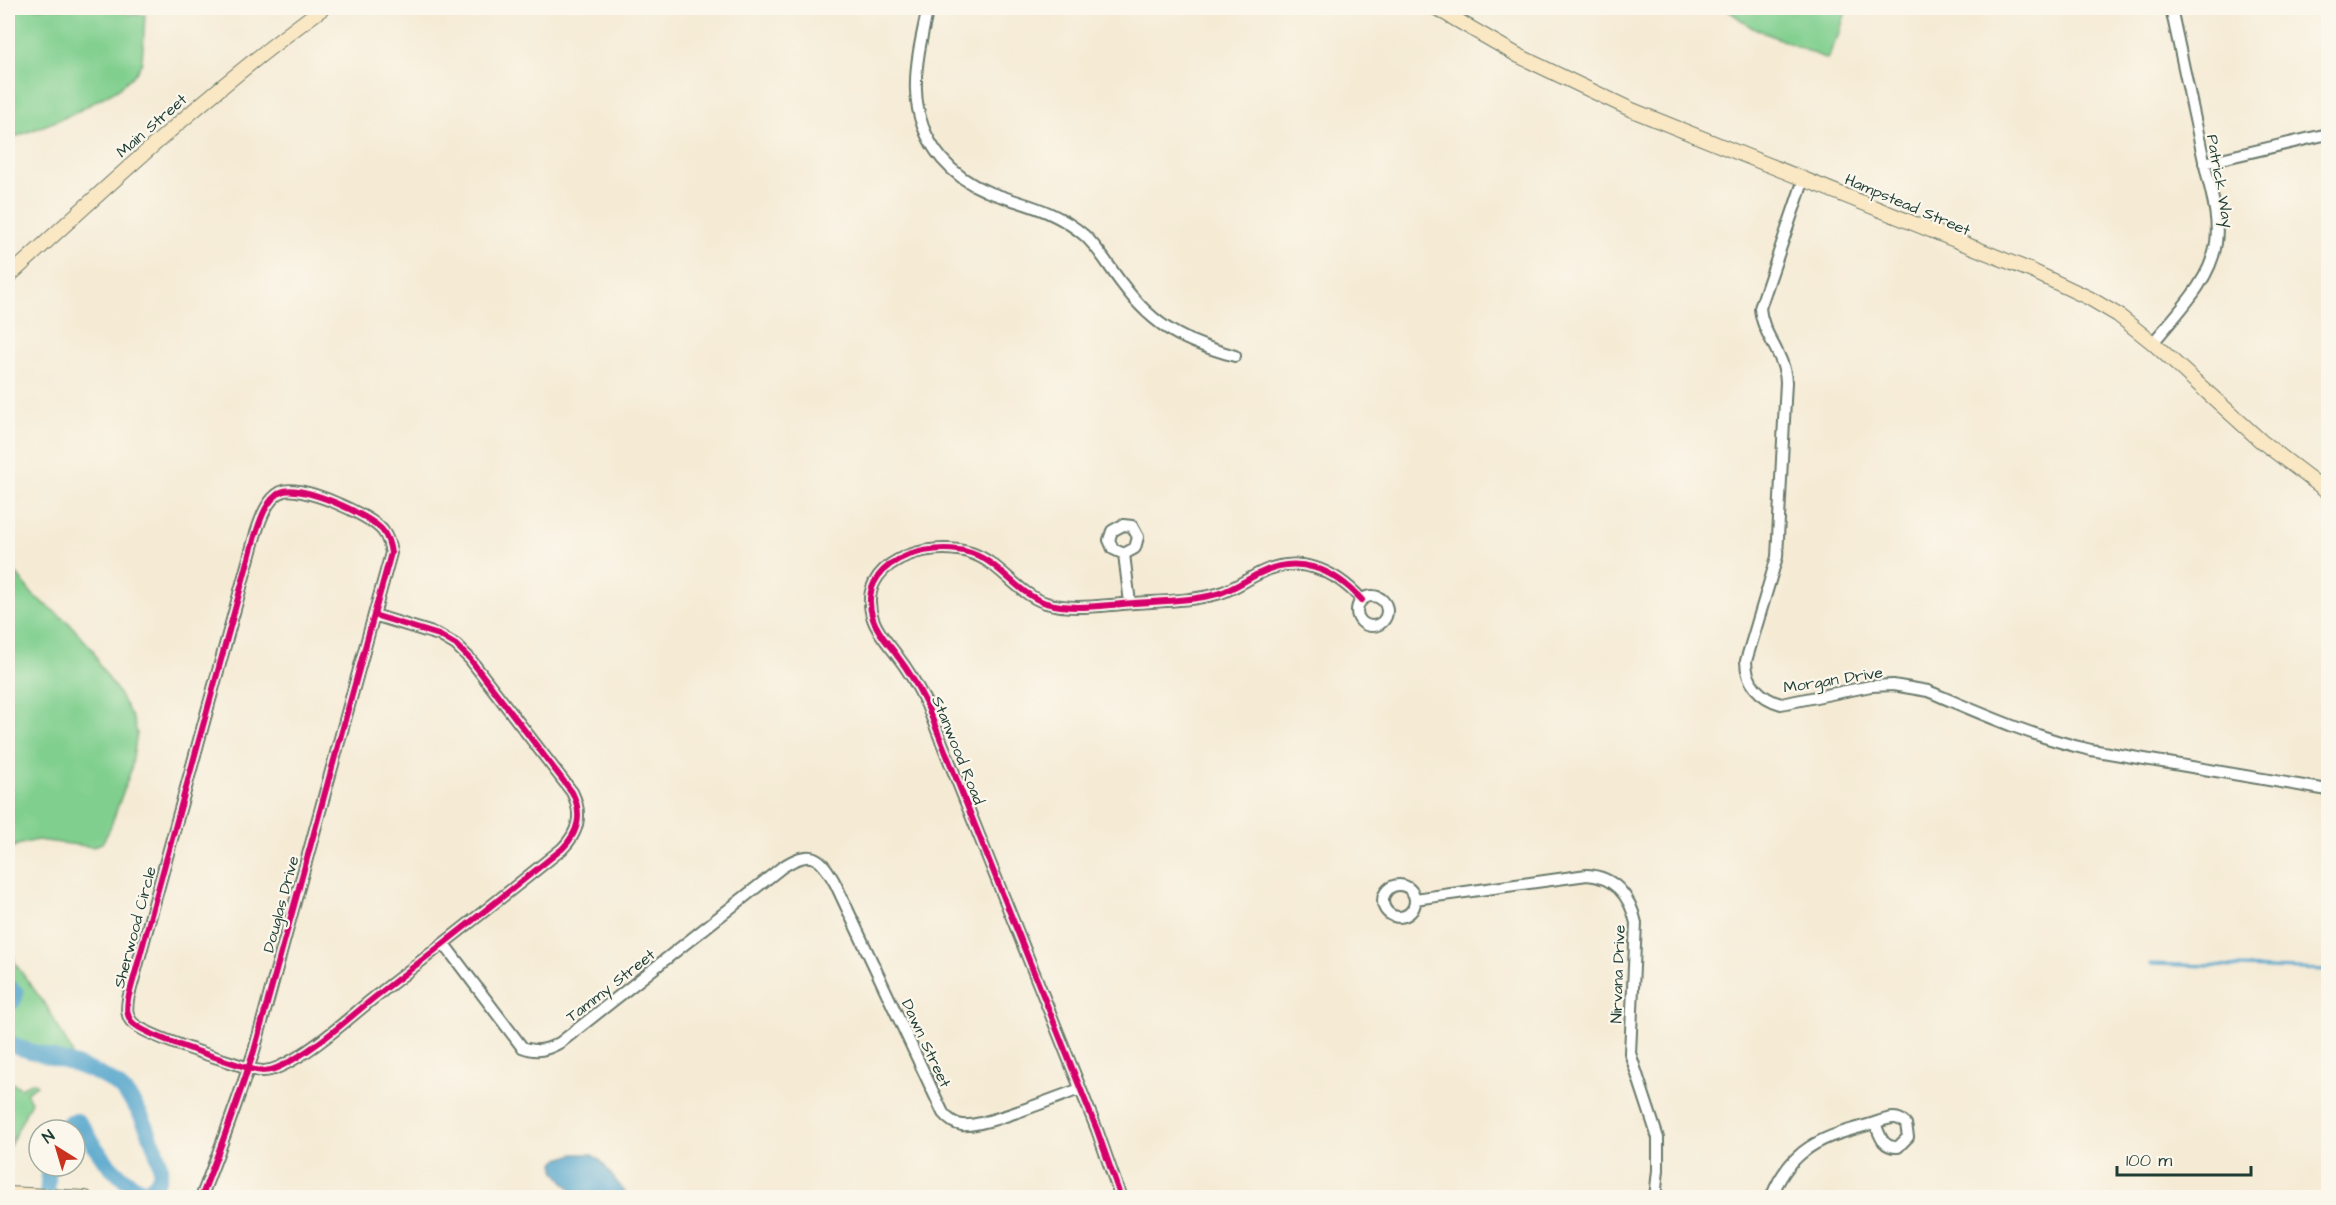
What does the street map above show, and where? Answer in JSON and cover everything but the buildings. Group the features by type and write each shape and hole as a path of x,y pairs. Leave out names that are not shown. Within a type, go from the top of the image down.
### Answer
{"main road":[{"name":"Main Street","path":"8,276 194,109 251,62 323,8"},
{"name":"Hampstead Street","path":"1436,8 1519,56 1632,110 1804,178 2064,286 2118,315 2153,343 2260,441 2328,492"},
{"path":"8,1194 86,1197"}],"street":[{"path":"928,8 918,60 916,102 925,132 935,150 948,166 964,180 983,190 1042,209 1061,218 1093,244 1123,286 1151,317 1176,336 1235,356"},
{"name":"Patrick Way","path":"2153,343 2198,286 2208,269 2216,243 2216,223 2171,8"},
{"path":"2204,163 2328,134"},
{"name":"Morgan Drive","path":"1804,178 1760,308 1766,330 1782,360 1786,381 1777,557 1746,661 1747,674 1758,692 1768,700 1781,704 1871,686 1915,688 1928,691 2019,730 2054,742 2328,790"},
{"name":"Sherwood Circle","path":"292,490 302,492 350,510 369,520 384,532 391,553 374,615 439,635 456,645 470,659 572,792 579,812 579,823 575,833 562,849 444,944 290,1061 268,1071 248,1068 146,1032 130,1020 126,1009 255,536 262,516 273,498 282,492 292,490"},
{"name":"Stanwood Road","path":"1121,1197 926,703 907,670 878,630 873,618 871,596 880,575 898,559 922,550 949,549 961,550 985,559 1026,594 1044,602 1085,607 1206,597 1230,589 1276,566 1300,564 1321,569 1338,578 1362,600"},
{"path":"1124,554 1130,603"},
{"name":"Douglas Drive","path":"201,1197 248,1068 374,615"},
{"name":"Tammy Street","path":"444,944 522,1047 533,1052 543,1050 561,1042 781,868 799,857 810,855 815,858"},
{"name":"Dawn Street","path":"815,858 826,867 836,885 943,1113 950,1121 960,1125 970,1125 1080,1089"},
{"name":"Nirvana Drive","path":"1414,899 1587,875 1609,880 1624,894 1630,902 1636,923 1630,1053 1658,1138 1655,1197"},
{"path":"1771,1197 1784,1172 1813,1144 1831,1135 1875,1123"}],"green space":[{"path":"8,8 118,8 127,14 145,15 142,62 136,73 118,89 71,115 8,140"},
{"path":"1725,8 1847,8 1839,34 1827,59 1751,27"},
{"path":"8,563 33,595 68,622 93,650 100,666 133,719 137,733 131,770 109,831 102,843 93,847 37,840 8,850"},
{"path":"8,904 11,913 11,952 16,965 47,1007 72,1052 71,1059 51,1061 30,1053 8,1049"},
{"path":"8,1081 21,1088 33,1082 37,1085 26,1092 31,1102 8,1150"}],"water":[{"path":"575,1154 591,1154 600,1160 626,1194 625,1197 577,1197 556,1172 554,1163"}],"waterway":[{"path":"2151,964 2328,970"},
{"path":"8,986 16,993 14,1000 8,1005"},
{"path":"8,1041 17,1047 96,1073 117,1085 137,1109 151,1138 160,1168 157,1181 145,1191 124,1179 101,1155 87,1133"},
{"path":"47,1198 48,1178"}],"cycle path":[{"path":"201,1198 242,1088 248,1069 254,1051 391,553 383,531 376,524 350,509 318,496 290,490 281,492 271,500 264,511 255,536 128,999 127,1008 131,1021 151,1034 248,1068 252,1069 256,1070 264,1071 279,1067 305,1053 329,1035 539,868 568,843 576,829 578,815 572,792 470,659 456,645 439,635 374,615"},
{"path":"1121,1198 1097,1130 926,703 910,673 875,624 870,599 874,583 884,569 899,559 935,549 954,549 982,558 1035,598 1055,605 1093,606 1206,597 1228,590 1273,568 1287,565 1301,565 1327,573 1351,589 1362,600"}]}
